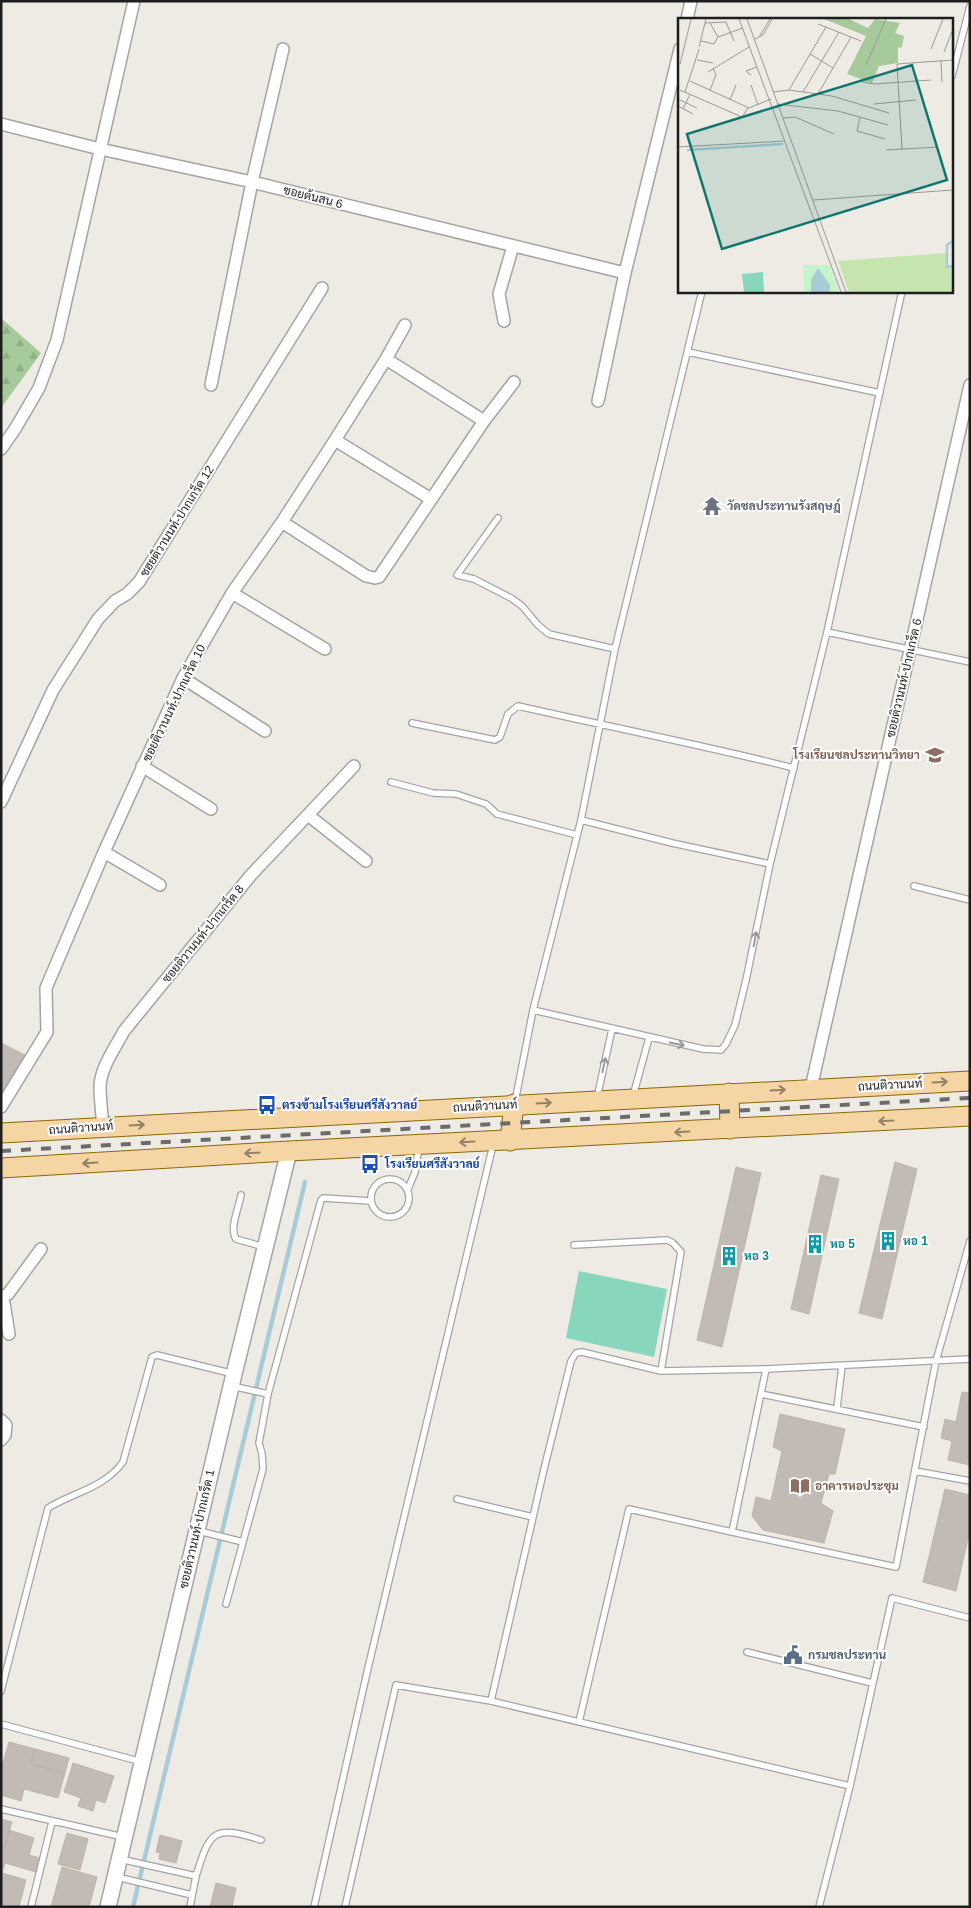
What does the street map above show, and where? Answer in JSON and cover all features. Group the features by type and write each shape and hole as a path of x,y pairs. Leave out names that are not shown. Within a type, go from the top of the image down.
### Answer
{"main road":[{"name":"ถนนติวานนท์","path":"1,1133 970,1081"},
{"path":"729,1093 730,1129"},
{"path":"502,1141 514,1104"},
{"path":"1,1168 289,1151 970,1116"}],"street":[{"path":"1,449 16,429 39,388 57,340 134,1"},
{"path":"687,18 691,1"},
{"path":"211,385 252,182 283,48"},
{"path":"598,401 625,273 678,57"},
{"name":"ซอยต้นสน 6","path":"1,124 100,149 252,182 625,273"},
{"path":"504,321 499,294 512,246"},
{"name":"ซฮยติวานนท์-ปากเกร็ด 12","path":"2,798 53,690 98,619 115,601 127,594 139,582 322,288"},
{"name":"ซอยติวานนท์-ปากเกร็ด 10","path":"1,1107 46,1032 46,988 142,766 183,678 232,593 282,522 335,440 405,325"},
{"path":"386,359 484,421"},
{"path":"282,522 366,576 375,578 382,573 484,421 514,382"},
{"name":"ซอยติวานนท์-ปากเกร็ด 6","path":"812,1088 970,385"},
{"path":"335,440 431,499"},
{"path":"232,593 325,650"},
{"path":"183,678 265,731"},
{"path":"142,766 211,809"},
{"name":"ซอยติวานนท์-ปากเกร็ด 8","path":"103,1127 100,1086 110,1057 124,1031 250,875 354,766"},
{"path":"308,815 366,861"},
{"path":"104,852 160,885"},
{"name":"ซอยติวานนท์-ปากเกร็ด 1","path":"108,1907 116,1876 118,1858 143,1762 264,1247 289,1151"},
{"path":"9,1334 2,1297 8,1294 41,1249"},
{"path":"1,1420 6,1425 1,1440"}],"lane":[{"path":"954,68 970,6"},
{"path":"514,1104 533,1010 581,820 614,648 702,292"},
{"path":"533,1010 675,1044 717,1051 721,1050 726,1044 735,1025 748,972 770,864 827,632 902,292"},
{"path":"688,352 880,393"},
{"path":"498,518 457,575 474,579 512,598 522,606 538,625 550,634 614,648"},
{"path":"827,632 970,662"},
{"path":"412,723 495,740 500,737 508,714 518,706 600,725 708,746 794,768"},
{"path":"391,782 433,793 456,794 486,804 497,814 577,835"},
{"path":"581,820 672,844 770,864"},
{"path":"914,886 970,900"},
{"path":"597,1100 612,1029"},
{"path":"632,1098 649,1038"},
{"path":"314,1907 368,1668 502,1141"},
{"path":"408,1189 415,1172 420,1144"},
{"path":"389,1178 403,1183 408,1189 409,1195 406,1209 400,1215 393,1218 385,1218 379,1215 373,1209 371,1201 376,1186 380,1181 389,1178"},
{"path":"241,1196 234,1235 236,1239 264,1247"},
{"path":"226,1604 263,1469 259,1443 268,1394 321,1198 371,1201"},
{"path":"574,1246 666,1240 673,1243 681,1252 660,1371"},
{"path":"579,1722 629,1509 896,1567 936,1361 970,1241"},
{"path":"491,1701 533,1517 572,1361 576,1353 582,1352 660,1371 766,1369 970,1359"},
{"path":"1,1691 48,1508 102,1483 124,1462 150,1360 157,1355 233,1380 268,1394"},
{"path":"837,1408 842,1366"},
{"path":"732,1532 766,1369"},
{"path":"761,1394 924,1427"},
{"path":"915,1472 970,1482"},
{"path":"457,1499 533,1517"},
{"path":"197,1531 243,1542"},
{"path":"819,1907 850,1786 892,1598 970,1618"},
{"path":"747,1652 872,1683"},
{"path":"345,1907 396,1685 491,1701 850,1786"},
{"path":"1,1724 143,1762"},
{"path":"1,1809 124,1838"},
{"path":"30,1907 52,1822"},
{"path":"190,1907 196,1876 205,1846 210,1840 220,1833 236,1832 261,1840"},
{"path":"118,1858 196,1876"},
{"path":"116,1876 192,1895"}],"green space":[{"path":"1,318 41,353 1,408"},
{"path":"579,1271 667,1289 654,1357 566,1338"}],"building":[{"path":"1,1043 25,1055 1,1095"},
{"name":"หอ 1","path":"895,1162 917,1169 882,1319 859,1313"},
{"name":"หอ 3","path":"736,1167 761,1173 722,1347 697,1340"},
{"name":"หอ 5","path":"821,1175 839,1179 809,1314 791,1309"},
{"path":"962,1392 970,1393 970,1465 948,1460 952,1441 941,1438 945,1419 956,1422"},
{"name":"อาคารหอประชุม","path":"780,1414 845,1429 835,1474 829,1474 821,1503 833,1511 824,1543 763,1530 752,1516 756,1497 771,1501 782,1451 773,1447"},
{"path":"945,1489 970,1495 970,1530 956,1591 923,1582"},
{"path":"9,1742 35,1749 31,1764 65,1773 58,1798 24,1789 21,1801 1,1795 1,1769"},
{"path":"35,1749 69,1758 65,1773 31,1764"},
{"path":"73,1763 114,1776 105,1803 96,1800 93,1811 78,1806 81,1798 64,1792"},
{"path":"1,1819 12,1822 4,1848 1,1847"},
{"path":"9,1830 34,1838 29,1855 40,1858 36,1872 5,1863 2,1873 26,1880 19,1907 1,1907 1,1847 4,1848"},
{"path":"67,1833 88,1839 80,1870 58,1864"},
{"path":"160,1835 182,1841 176,1863 159,1859 160,1853 156,1852"},
{"path":"62,1867 97,1877 89,1907 51,1907"},
{"path":"216,1883 236,1888 232,1907 210,1907"}],"waterway":[{"path":"133,1907 305,1182"}],"railway":[{"path":"1,1151 970,1098"}],"place":[{"name":"วัดชลประทานรังสฤษฎ์","path":"712,506"},
{"name":"โรงเรียนชลประทานวิทยา","path":"935,755"},
{"name":"ตรงข้ามโรงเรียนศรีสังวาลย์","path":"267,1105"},
{"name":"โรงเรียนศรีสังวาลย์","path":"370,1164"},
{"name":"หอ 1","path":"888,1241"},
{"name":"หอ 5","path":"815,1244"},
{"name":"หอ 3","path":"729,1256"},
{"name":"อาคารหอประชุม","path":"800,1486"},
{"name":"กรมชลประทาน","path":"793,1655"}]}
